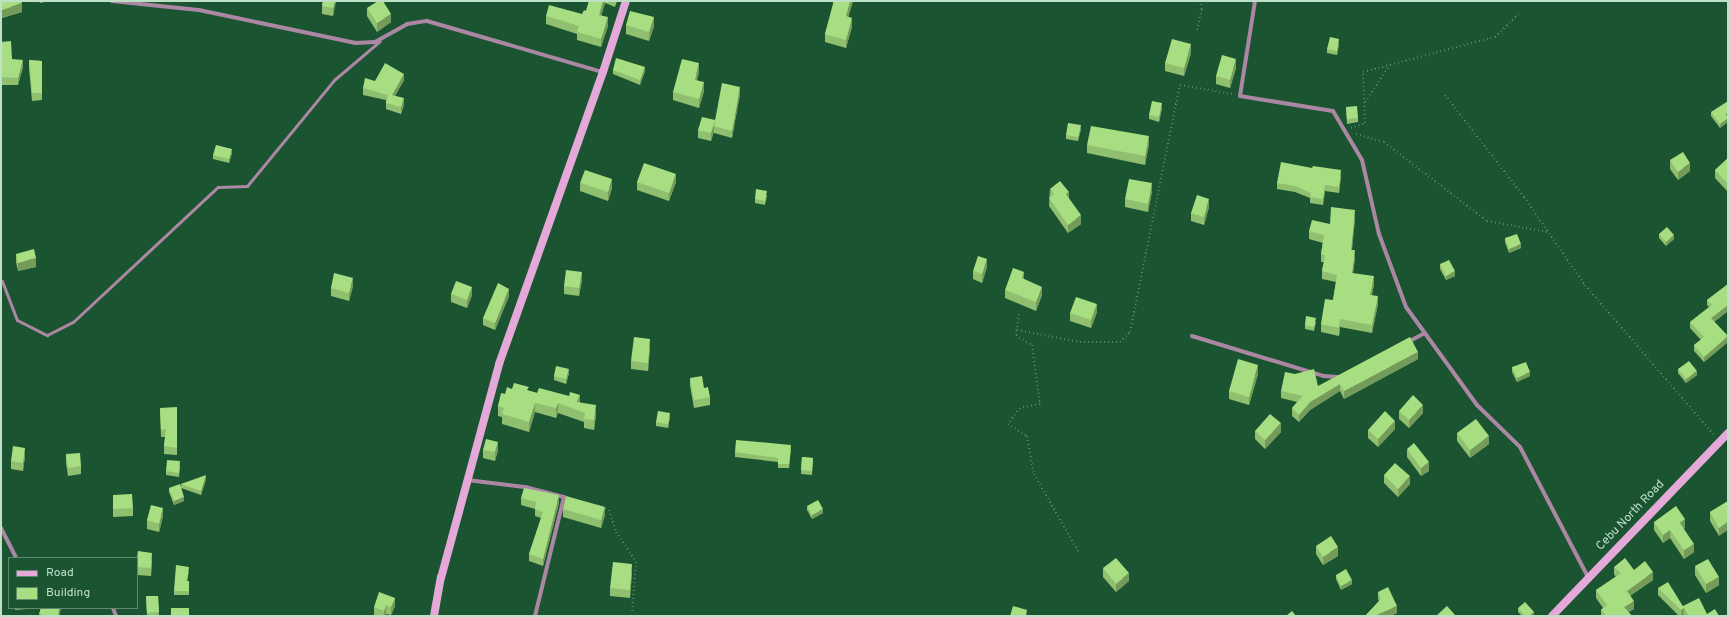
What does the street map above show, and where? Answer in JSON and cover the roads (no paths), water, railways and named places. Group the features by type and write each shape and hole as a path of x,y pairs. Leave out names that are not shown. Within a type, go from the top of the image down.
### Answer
{"street":[{"path":"112,1 200,10 345,42 366,43 383,38 412,22 436,22 603,72"},
{"path":"434,616 441,578 499,364 603,72 626,1"},
{"path":"1255,1 1240,96 1333,111 1362,160 1379,234 1406,307 1477,404 1520,447 1588,577"},
{"path":"1405,344 1425,333"},
{"path":"1192,336 1324,376 1337,378 1344,374"},
{"name":"Cebu North Road","path":"1552,616 1728,433"},
{"path":"467,480 525,487 564,496 535,616"},
{"path":"1,528 16,557"}],"lane":[{"path":"2,281 17,320 47,335 73,322 218,187 247,186 334,80 383,38"}]}
